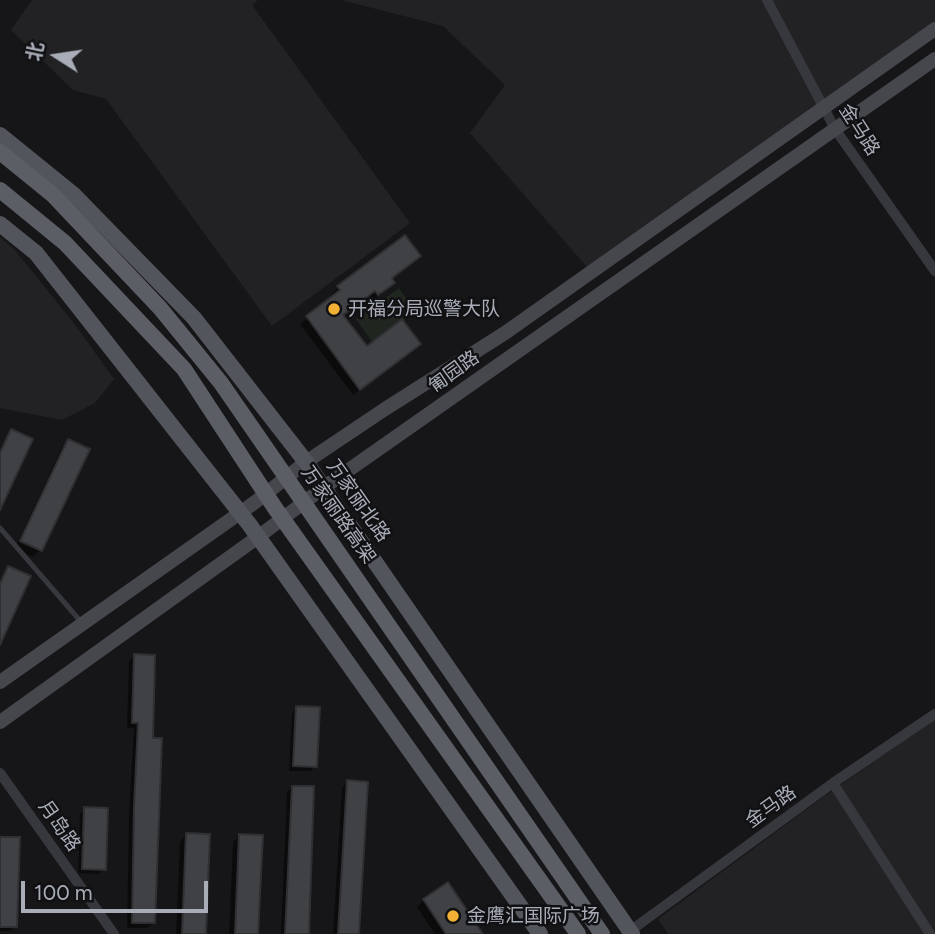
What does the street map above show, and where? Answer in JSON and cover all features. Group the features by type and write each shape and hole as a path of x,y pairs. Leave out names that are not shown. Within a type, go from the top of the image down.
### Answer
{"highway":[{"name":"万家丽路高架","path":"0,152 53,195 134,279 221,383 602,934"},
{"path":"0,190 65,243 184,369 275,508 578,934"}],"main road":[{"name":"匍园路","path":"0,682 254,503 306,462 505,333 935,29"},
{"name":"匍园路","path":"0,722 323,488 935,59"},
{"name":"万家丽北路","path":"0,135 74,195 194,318 306,462 631,933"},
{"path":"0,224 36,253 240,512 540,934"}],"street":[{"name":"金马路","path":"767,0 835,129 935,271"},
{"name":"金马路","path":"631,933 833,783 935,713"},
{"name":"月岛路","path":"0,773 114,934"},
{"path":"833,783 930,934"}],"lane":[{"path":"0,528 82,623"}],"shaded area":[{"path":"32,0 258,0 252,5 410,223 272,326 106,99 73,90 11,30"},
{"path":"341,0 935,0 935,35 587,267 470,133 505,85 443,26"},
{"path":"0,237 14,249 73,322 114,379 95,403 62,420 0,408"},
{"path":"399,288 415,311 372,342 356,319"},
{"path":"935,719 935,934 668,934 658,919"}],"building":[{"name":"开福分局巡警大队","path":"405,235 421,256 392,278 395,283 378,295 375,291 343,315 367,346 402,319 421,344 360,390 306,316 340,290 337,286"},
{"path":"11,429 33,439 0,510 0,453"},
{"path":"68,439 90,449 42,551 20,541"},
{"path":"8,566 31,576 0,645 0,584"},
{"path":"134,654 155,655 153,738 162,738 155,923 132,923 138,723 132,723"},
{"path":"296,706 320,707 317,767 293,766"},
{"path":"347,780 368,782 359,934 338,934"},
{"path":"292,786 314,786 309,934 285,934"},
{"path":"84,807 108,808 106,870 82,869"},
{"path":"186,833 210,834 206,934 182,934"},
{"path":"239,834 263,835 258,934 235,934"},
{"path":"0,837 20,837 17,927 0,927"},
{"name":"金鹰汇国际广场","path":"448,882 483,934 446,934 423,899"}],"place":[{"name":"开福分局巡警大队","path":"334,309"},
{"name":"金鹰汇国际广场","path":"453,916"}]}
